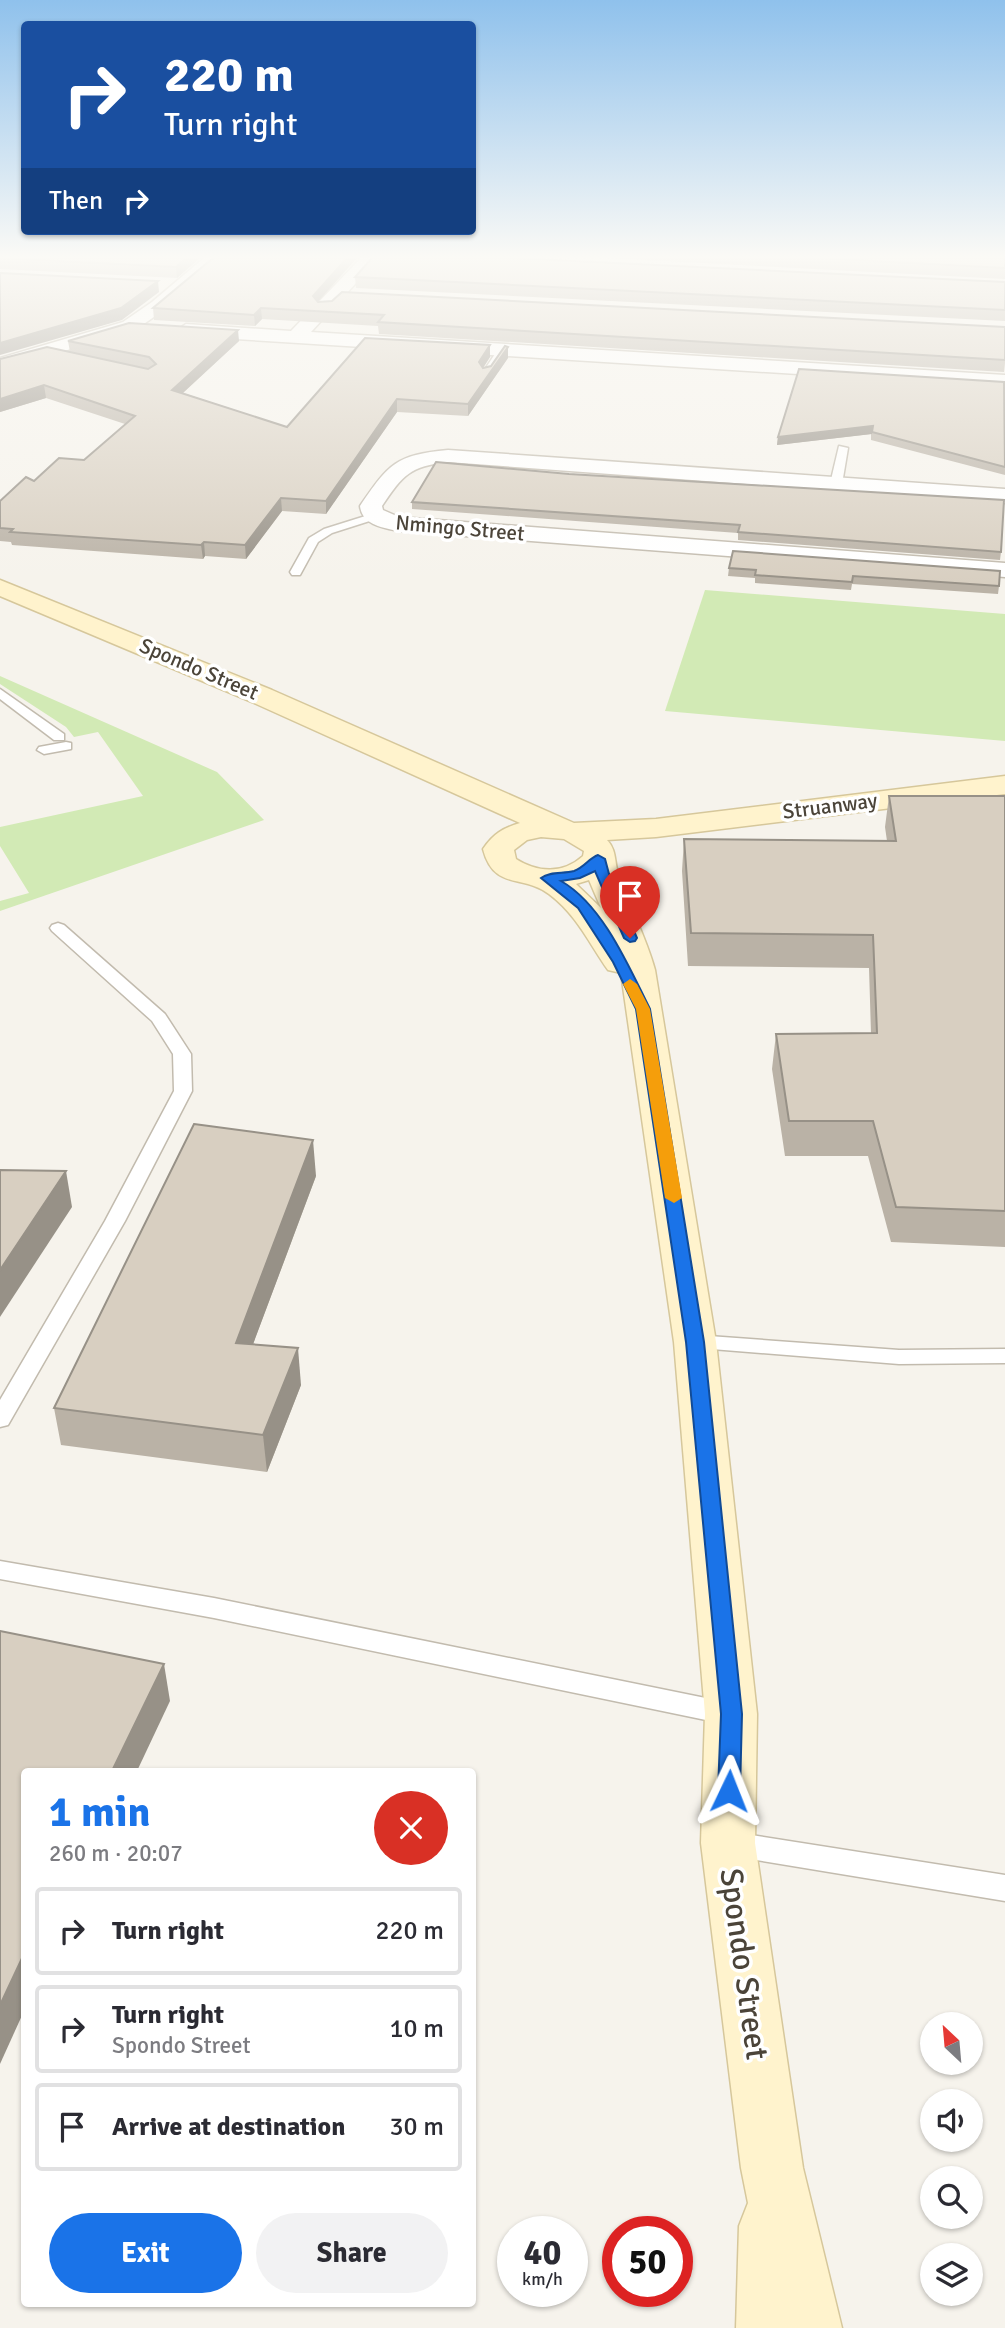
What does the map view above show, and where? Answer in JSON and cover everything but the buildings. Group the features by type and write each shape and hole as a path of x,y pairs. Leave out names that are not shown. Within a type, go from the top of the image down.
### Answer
{"main road":[{"name":"Spondo Street","path":"0,587 262,696 583,842 602,874 630,938 695,1342 732,1714 728,1843 772,2168 809,2328"},
{"name":"Spondo Street","path":"397,756 457,799 502,842"},
{"name":"Struanway","path":"583,842 656,828 1005,785"},
{"path":"525,831 583,842 590,868 575,875 547,878 520,874 502,863 498,849 502,842 525,831"},
{"name":"Spondo Street","path":"547,878 583,905 620,962 643,1009"},
{"name":"Spondo Street","path":"769,2328 772,2168"}],"street":[{"path":"772,367 1005,381"},
{"name":"Nmingo Street","path":"1005,496 448,456 426,458 399,466 371,506 375,516 399,524 1005,570"}],"lane":[{"path":"486,374 491,367"},
{"path":"836,484 843,448"},
{"path":"296,572 313,540 328,531 375,516"},
{"path":"0,693 63,741 44,750"},
{"path":"0,1419 115,1222 183,1091 182,1054 159,1018 58,928"},
{"path":"695,1342 899,1357 1005,1356"},
{"path":"0,1570 228,1610 732,1714"},
{"path":"728,1843 1005,1888"}],"green space":[{"path":"705,590 1005,614 1005,741 665,711"},
{"path":"0,676 217,772 264,820 0,911 0,901 29,893 0,846 0,827 143,796 98,732 74,737 66,727 0,684"}],"slow traffic":[{"path":"630,984 643,1009 674,1198"}],"route":[{"path":"630,938 598,859 590,868 575,875 547,878 583,905 599,926 643,1009 695,1342 732,1714 729,1791"}]}
